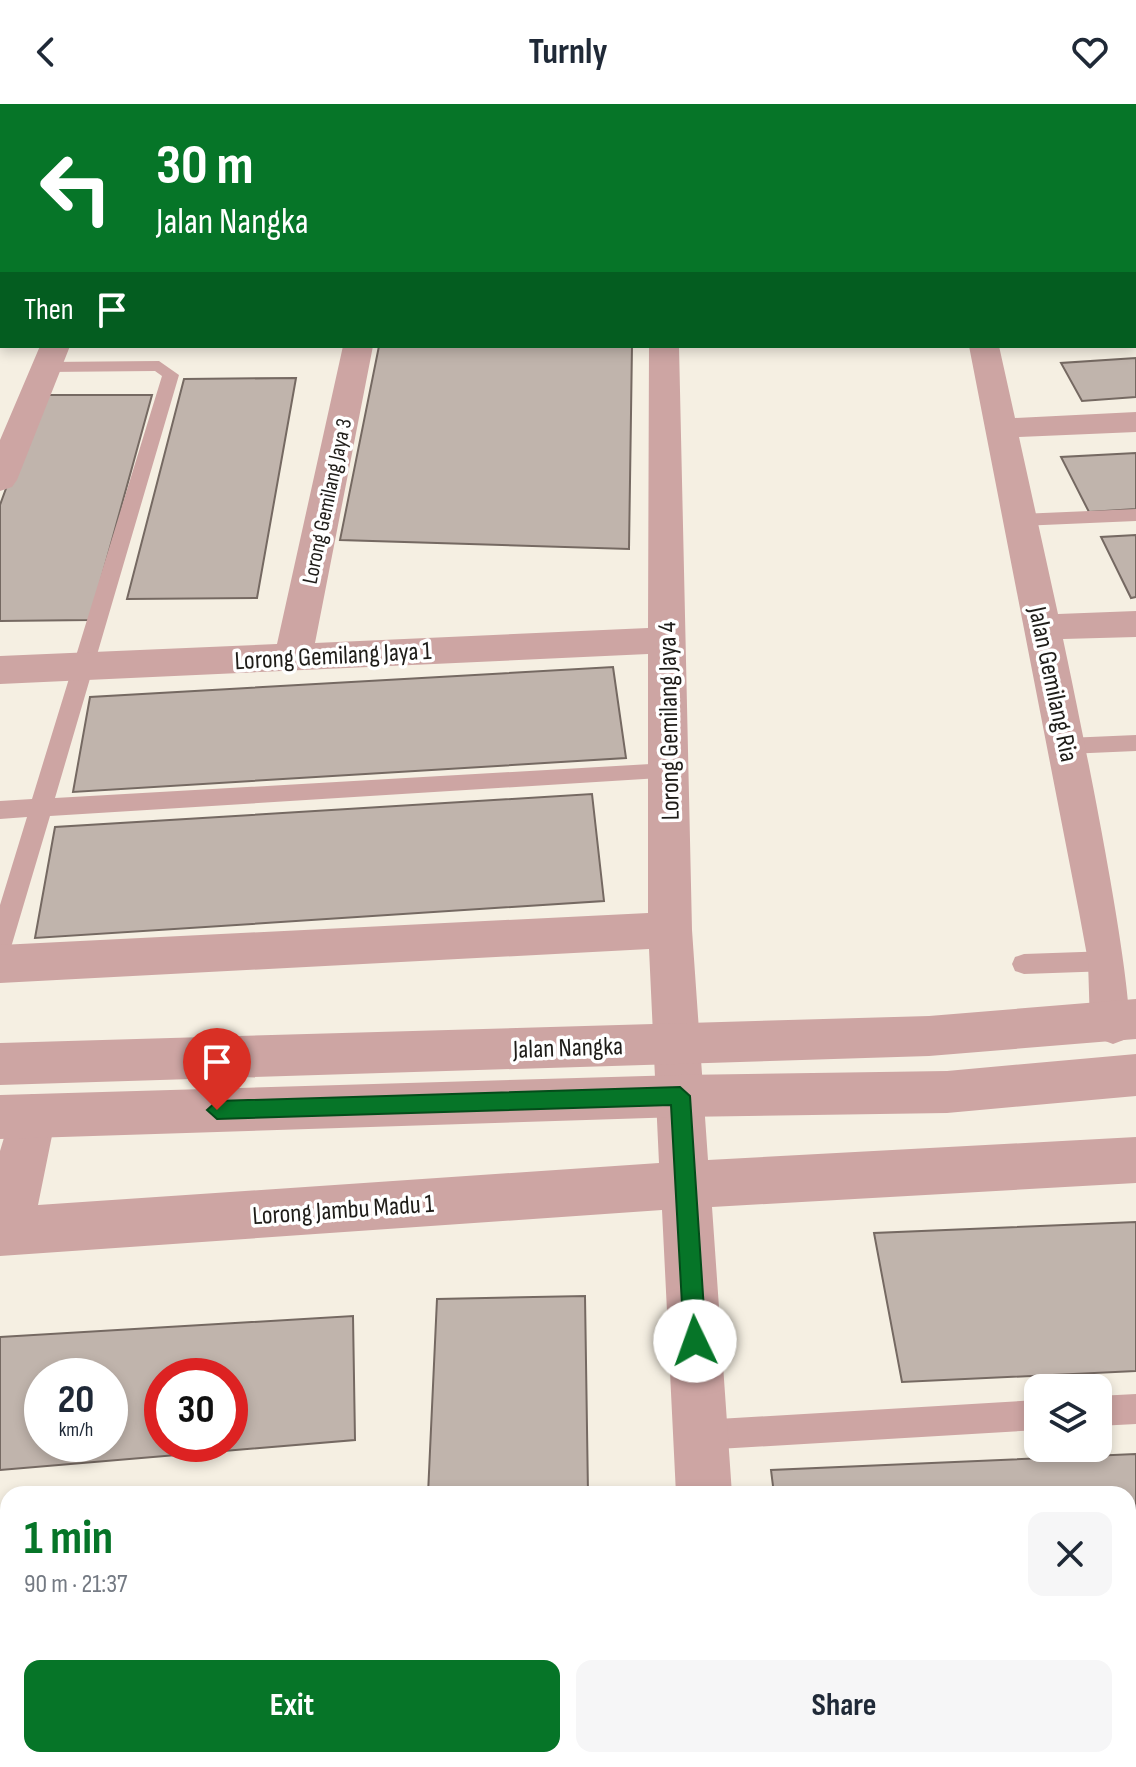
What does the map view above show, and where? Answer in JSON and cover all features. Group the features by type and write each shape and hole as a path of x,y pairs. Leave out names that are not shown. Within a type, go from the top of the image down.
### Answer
{"street":[{"name":"Lorong Gemilang Jaya 3","path":"293,657 358,348"},
{"name":"Lorong Gemilang Jaya 4","path":"664,348 670,930 704,1486"},
{"name":"Jalan Gemilang Ria","path":"984,348 1067,746 1119,911 1110,961 1124,1021"},
{"path":"0,480 51,356"},
{"path":"1001,428 1136,422"},
{"path":"1043,627 1136,624"},
{"name":"Lorong Gemilang Jaya 1","path":"0,670 667,640"},
{"path":"0,964 670,930"},
{"name":"Jalan Nangka","path":"0,1064 929,1036 1124,1021"},
{"name":"Jalan Nangka","path":"16,1116 680,1096 947,1092 1136,1075"},
{"path":"3,1232 16,1116"},
{"name":"Lorong Jambu Madu 1","path":"3,1232 685,1185 1136,1160"}],"lane":[{"path":"0,944 171,375 159,366 51,356"},
{"path":"1020,520 1136,515"},
{"path":"1067,746 1136,743"},
{"path":"0,810 668,771"},
{"path":"1024,964 1110,961"},
{"path":"1112,1410 1136,1409"},
{"path":"701,1435 1024,1416"}],"building":[{"path":"379,348 632,348 629,549 340,540"},
{"path":"1136,358 1136,397 1082,401 1061,363"},
{"path":"296,378 257,598 127,599 184,379"},
{"path":"40,395 152,395 90,620 0,621 0,505"},
{"path":"1136,453 1136,509 1089,512 1061,457"},
{"path":"1136,535 1136,597 1131,598 1101,537"},
{"path":"613,667 626,758 73,792 90,697"},
{"path":"592,794 604,901 35,938 55,827"},
{"path":"1136,1222 1136,1371 902,1382 874,1233"},
{"path":"585,1296 588,1486 428,1486 437,1299"},
{"path":"353,1316 355,1440 248,1449 248,1358 144,1358 144,1458 128,1459 128,1358 24,1358 24,1462 95,1462 0,1470 0,1337"},
{"path":"1136,1454 1136,1486 773,1486 771,1470 1024,1459 1024,1462 1112,1462 1112,1455"}],"route":[{"path":"217,1110 680,1096 695,1341"}]}
